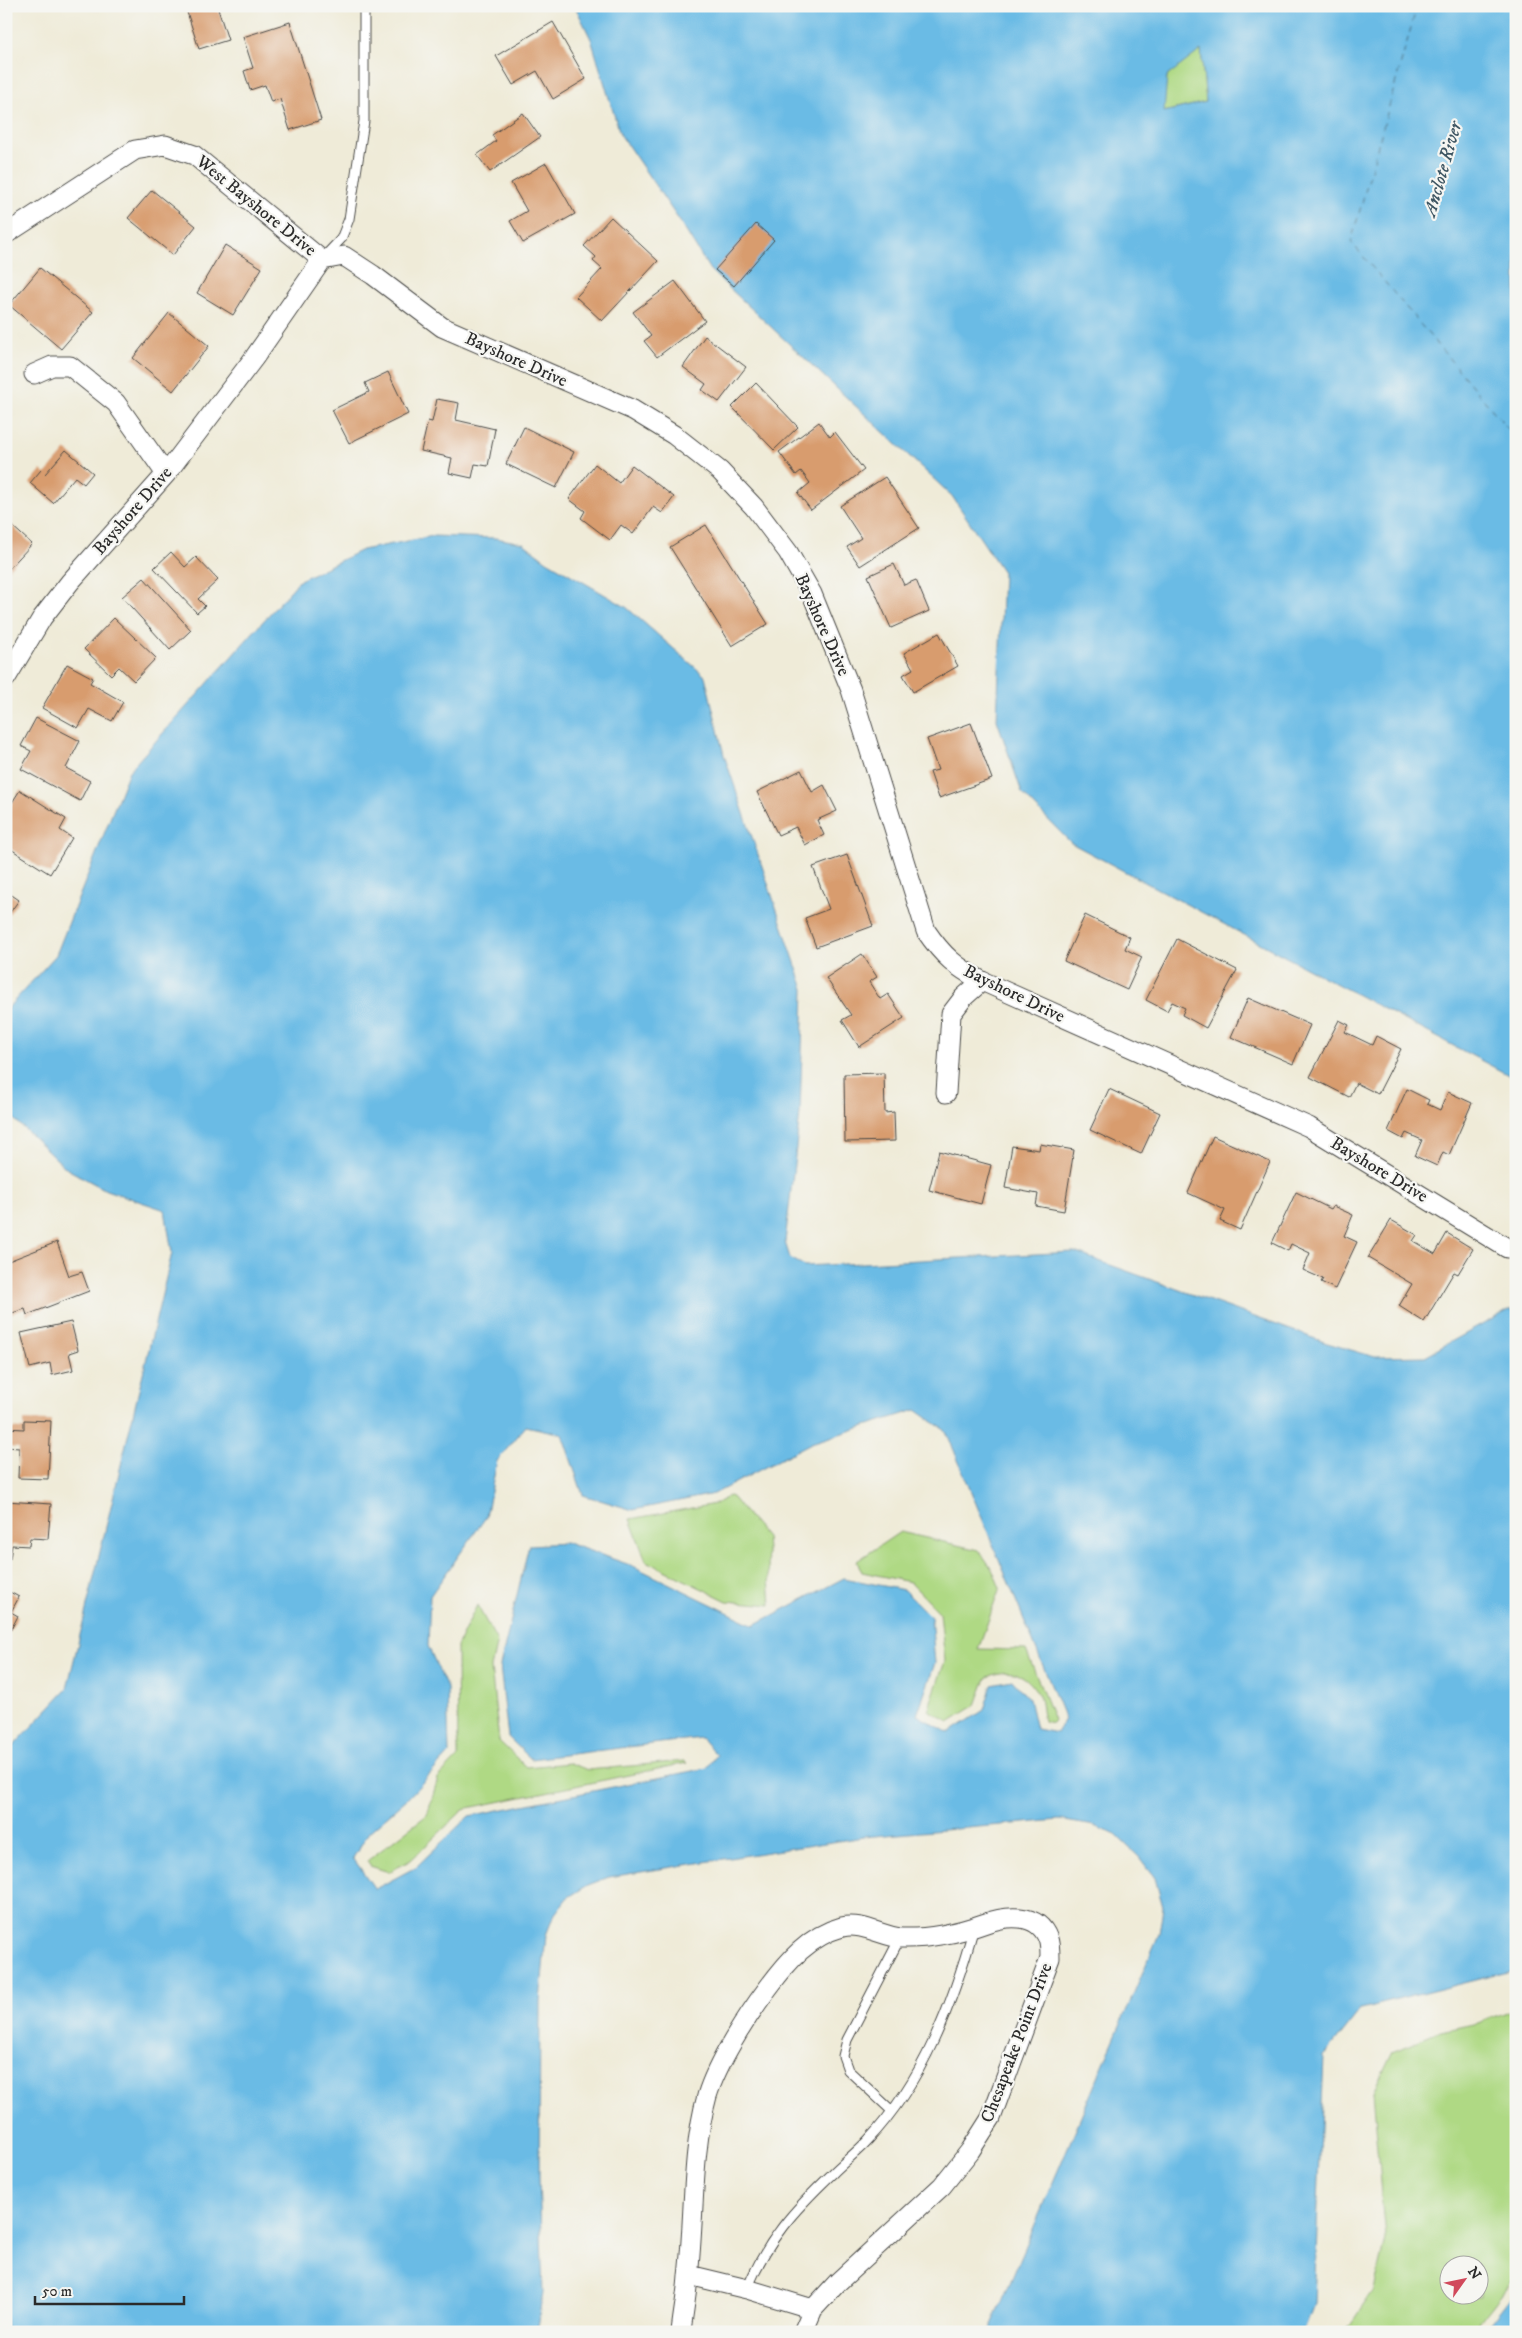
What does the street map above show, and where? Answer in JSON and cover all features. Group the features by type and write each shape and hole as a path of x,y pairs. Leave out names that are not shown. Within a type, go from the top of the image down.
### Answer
{"street":[{"name":"West Bayshore Drive","path":"6,234 135,150 165,145 194,155 322,260"},
{"name":"Bayshore Drive","path":"6,678 42,618 70,582 166,474 254,358 322,260 344,256 373,275 442,327 633,410 674,435 720,471 754,506 788,552 812,594 851,690 926,931 940,953 962,971 982,981 1309,1127 1507,1248"},
{"path":"34,374 52,366 70,366 116,403 166,474"},
{"path":"946,1093 952,1014 964,997 982,981"},
{"name":"Chesapeake Point Drive","path":"681,2332 688,2276 699,2136 708,2094 727,2053 761,1997 786,1963 817,1937 844,1927 872,1930 900,1938 941,1934 974,1927 998,1918 1020,1917 1038,1925 1048,1939 1050,1958 991,2118 970,2151 942,2186 863,2258 813,2310 803,2332"},
{"path":"688,2276 747,2289 813,2310"}],"lane":[{"path":"322,260 341,238 349,219 364,121 364,6"},
{"path":"747,2289 760,2259 776,2234 801,2204 868,2141 892,2112 915,2076 937,2033 960,1976 974,1927"},
{"path":"892,2112 848,2070 843,2056 847,2040 900,1938"}],"green space":[{"path":"1201,49 1206,102 1163,112 1167,76"},
{"path":"729,1496 732,1497 766,1537 771,1605 727,1601 646,1561 630,1519 715,1504"},
{"path":"900,1532 979,1550 992,1569 1000,1588 978,1649 1026,1650 1054,1720 1052,1723 1044,1721 1038,1694 1028,1681 1022,1676 1009,1672 986,1678 976,1705 949,1722 928,1710 945,1661 940,1613 910,1582 862,1572 857,1561"},
{"path":"477,1605 497,1641 491,1668 499,1741 526,1767 570,1763 588,1770 684,1761 687,1763 468,1808 462,1811 411,1860 389,1872 370,1866 367,1861 427,1815 438,1778 458,1757 457,1646"},
{"path":"1516,2008 1516,2276 1472,2332 1345,2332 1374,2290 1386,2239 1373,2092 1393,2051 1441,2031 1478,2023"}],"water":[{"name":"Anclote River","path":"575,6 1516,6 1516,1079 1071,843 1022,793 997,720 1003,572 952,496 710,270 679,220 620,134 591,39","holes":["1201,50 1206,102 1164,112 1167,76"]},
{"path":"433,536 495,538 523,543 547,561 626,607 705,676 724,755 804,989 800,1113 785,1242 790,1258 805,1266 1074,1252 1327,1343 1375,1357 1425,1356 1509,1310 1516,1310 1516,1970 1361,2009 1324,2056 1314,2303 1303,2332 989,2332 1159,1934 1163,1907 1155,1878 1139,1857 1116,1835 1095,1826 1059,1820 863,1837 609,1877 588,1885 567,1898 554,1915 546,1935 540,2001 539,2178 543,2293 536,2332 6,2332 6,1754 67,1689 172,1253 165,1210 106,1190 67,1169 11,1116 6,1100 6,1010 56,955 129,771 300,580 362,550","holes":["916,1410 946,1431 1065,1719 1057,1733 1036,1729 1029,1699 1012,1680 992,1684 984,1710 949,1733 917,1715 935,1663 931,1617 904,1590 844,1578 754,1625 633,1566 567,1543 529,1545 500,1666 508,1737 531,1759 701,1738 717,1755 707,1768 469,1816 416,1867 375,1889 353,1858 369,1832 408,1798 449,1754 447,1688 428,1646 430,1596 486,1517 497,1461 526,1426 562,1434 583,1495 633,1510 714,1494 811,1443"]},
{"path":"1516,2291 1516,2332 1484,2332"}],"building":[{"path":"185,6 217,6 228,40 199,49"},
{"path":"290,22 321,120 290,130 280,99 271,102 265,85 250,90 244,71 253,68 243,37"},
{"path":"553,22 586,79 553,99 537,71 513,85 496,56"},
{"path":"523,113 540,137 490,172 477,155 496,141 492,135"},
{"path":"546,163 575,214 523,243 510,221 527,211 511,183"},
{"path":"152,190 196,226 173,255 128,218"},
{"path":"611,217 658,261 602,321 576,297 602,269 593,261 596,257 584,246"},
{"path":"756,224 774,240 734,286 715,270"},
{"path":"225,245 262,268 233,315 197,293"},
{"path":"40,268 93,312 61,349 9,305"},
{"path":"675,281 705,321 657,357 644,341 651,336 633,312"},
{"path":"169,313 209,346 173,391 133,358"},
{"path":"705,336 746,367 719,402 702,390 706,384 683,367"},
{"path":"388,372 408,414 349,443 332,410 369,392 365,383"},
{"path":"756,383 798,427 774,450 732,407"},
{"path":"437,399 459,403 456,420 495,429 488,466 475,464 472,478 449,473 452,458 421,451 428,421 432,422"},
{"path":"819,422 830,437 835,432 864,470 811,510 798,493 810,483 801,471 796,475 779,452"},
{"path":"524,427 574,452 556,488 506,464"},
{"path":"66,450 93,473 84,484 75,477 53,503 30,483 41,470 45,474"},
{"path":"595,464 619,483 632,465 674,497 662,513 653,507 633,534 621,525 610,540 581,518 585,511 569,499"},
{"path":"885,477 919,528 860,566 847,547 861,538 840,506"},
{"path":"10,524 32,544 6,572 6,528"},
{"path":"706,525 768,624 732,646 670,547"},
{"path":"171,552 185,567 196,557 218,580 198,599 205,606 197,613 154,568"},
{"path":"894,564 904,585 916,580 929,611 891,628 868,576"},
{"path":"144,578 191,630 170,650 122,597"},
{"path":"114,618 156,658 134,681 119,667 111,675 84,649"},
{"path":"939,633 958,666 913,692 903,675 913,669 904,653"},
{"path":"67,664 93,678 90,683 123,702 112,721 89,709 78,728 42,708"},
{"path":"36,718 80,741 66,768 90,781 80,801 21,769 31,751 21,746"},
{"path":"971,723 992,779 939,798 930,772 938,770 927,739"},
{"path":"801,770 812,792 824,785 837,811 817,820 824,835 805,845 796,827 778,835 757,792"},
{"path":"20,790 66,819 60,830 72,838 50,874 6,846 6,812"},
{"path":"847,855 873,926 816,947 805,918 829,909 813,867"},
{"path":"6,891 19,900 6,918"},
{"path":"1085,915 1130,937 1125,949 1142,957 1127,990 1064,961"},
{"path":"1177,939 1237,970 1206,1028 1182,1015 1185,1008 1172,1002 1167,1011 1146,1000"},
{"path":"862,954 877,977 869,982 880,999 888,994 904,1018 859,1047 842,1020 851,1015 826,978"},
{"path":"1248,998 1310,1025 1293,1064 1231,1037"},
{"path":"1339,1020 1349,1025 1345,1032 1372,1045 1376,1036 1401,1049 1378,1094 1356,1083 1349,1097 1310,1077"},
{"path":"884,1073 885,1113 894,1112 895,1141 845,1142 844,1074"},
{"path":"1109,1089 1160,1113 1141,1154 1090,1130"},
{"path":"1407,1089 1429,1100 1427,1104 1440,1110 1448,1092 1472,1103 1449,1155 1443,1152 1437,1166 1415,1156 1422,1140 1406,1133 1403,1139 1388,1131"},
{"path":"1213,1136 1270,1162 1240,1230 1220,1221 1225,1210 1188,1193"},
{"path":"1040,1144 1074,1150 1064,1211 1036,1206 1038,1194 1005,1188 1012,1146 1039,1150"},
{"path":"939,1151 991,1165 981,1204 929,1190"},
{"path":"1296,1192 1331,1209 1333,1206 1353,1215 1344,1236 1357,1242 1335,1289 1321,1282 1323,1279 1303,1270 1310,1253 1291,1244 1288,1251 1272,1243"},
{"path":"1391,1220 1417,1235 1413,1241 1435,1254 1447,1233 1473,1249 1458,1274 1454,1272 1424,1322 1399,1306 1412,1284 1368,1258"},
{"path":"57,1242 69,1276 82,1272 89,1291 27,1315 25,1309 9,1314 6,1307 6,1262"},
{"path":"71,1322 78,1350 69,1353 73,1370 52,1375 50,1363 30,1368 21,1333"},
{"path":"24,1420 51,1421 48,1479 18,1478 19,1448 6,1447 6,1428 24,1429"},
{"path":"6,1501 51,1504 48,1539 30,1538 29,1546 12,1545 10,1559 6,1558"},
{"path":"6,1590 19,1597 11,1612 18,1616 6,1639"}],"ferry route":[{"path":"1417,6 1351,242 1516,438"}]}
